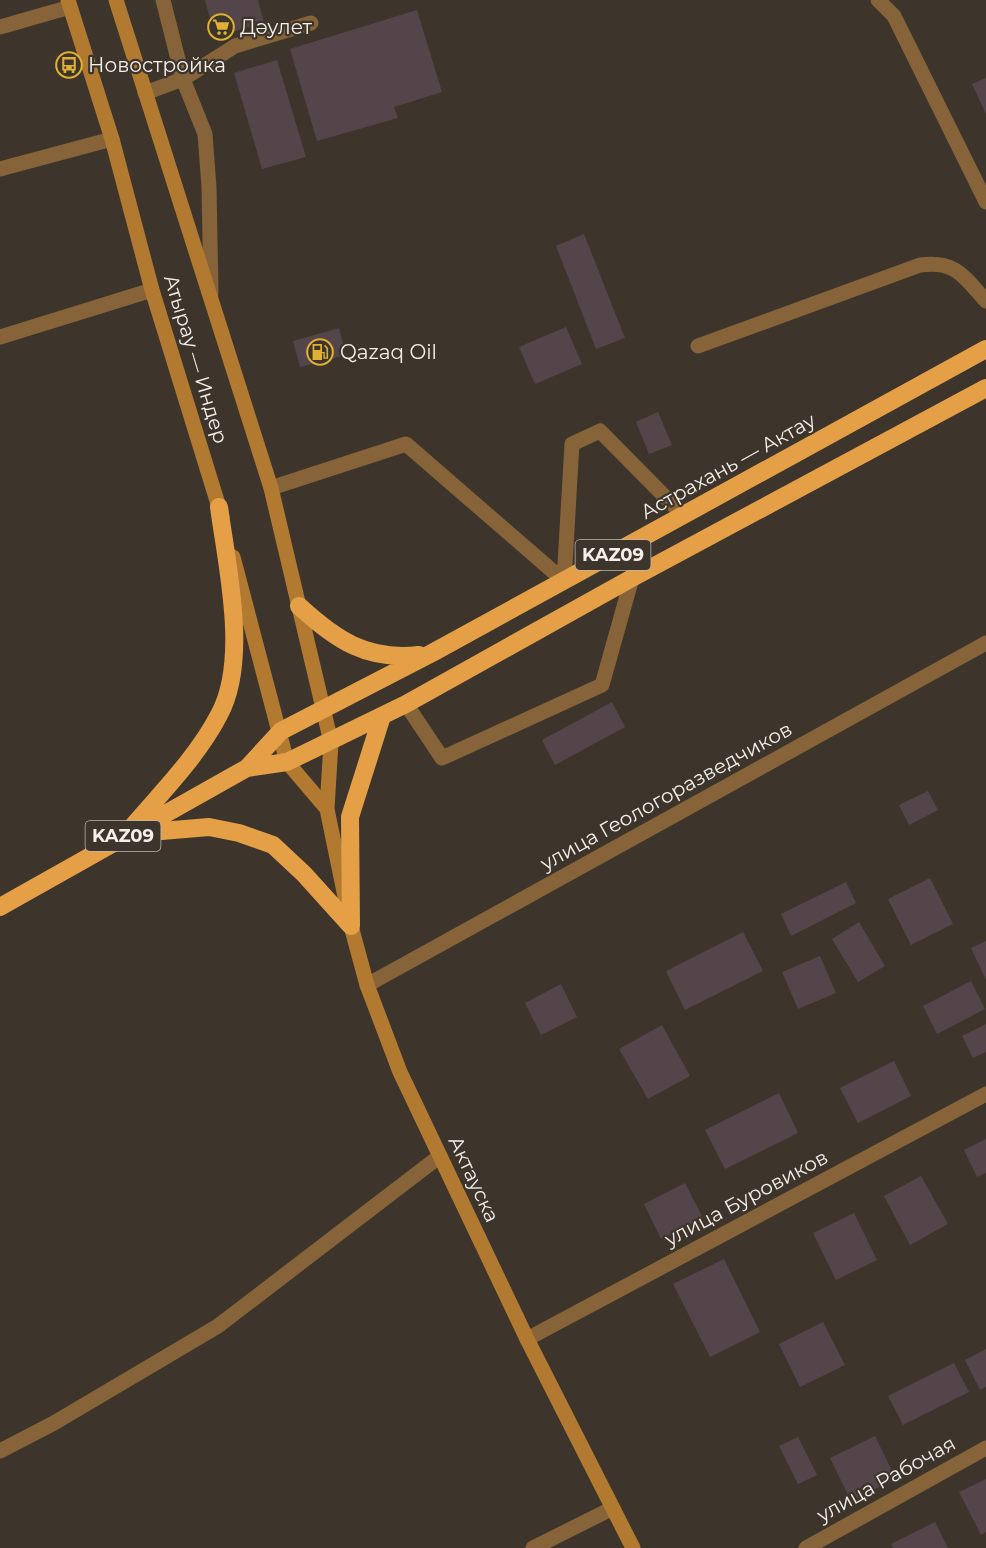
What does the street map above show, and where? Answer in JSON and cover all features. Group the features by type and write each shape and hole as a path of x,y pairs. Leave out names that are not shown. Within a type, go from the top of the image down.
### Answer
{"highway":[{"name":"Астрахань — Актау","path":"0,907 126,834 247,768 280,731 432,653 986,350"},
{"name":"Астрахань — Актау","path":"247,768 287,762 382,716 632,578 986,388"},
{"path":"126,834 193,754 220,714 230,684 233,647 231,605 219,507"},
{"path":"299,606 324,629 364,652 395,658 432,653"},
{"path":"351,926 350,817 382,716"},
{"path":"126,834 210,826 273,845 304,874 351,926"}],"main road":[{"name":"Атырау — Индер","path":"116,0 202,277 212,299 271,488 323,709"},
{"name":"Атырау — Индер","path":"69,4 112,139 152,290 219,507 280,731"},
{"name":"Актауска","path":"323,709 331,742 327,809 351,926 367,985 400,1072 526,1339 633,1548"},
{"name":"Актауска","path":"280,731 287,762 327,809"}],"street":[{"path":"164,0 183,79 205,135 210,187 212,299"},
{"path":"878,0 894,16 986,202"},
{"path":"0,27 69,4"},
{"path":"145,93 183,79 235,46 311,23"},
{"path":"0,169 112,139"},
{"path":"698,346 920,265 936,263 954,267 986,301"},
{"path":"0,337 152,290"},
{"path":"564,581 572,444 600,430 684,516"},
{"path":"271,488 406,444 564,581"},
{"path":"405,704 442,758 602,685 632,578"},
{"name":"улица Геологоразведчиков","path":"367,985 986,643"},
{"name":"улица Буровиков","path":"526,1339 986,1094"},
{"path":"0,1451 54,1423 218,1326 440,1156"},
{"name":"улица Рабочая","path":"806,1548 986,1448"},
{"path":"533,1548 613,1508"}],"building":[{"path":"205,0 258,0 264,23 215,37"},
{"path":"417,10 442,92 394,107 398,118 317,141 290,49"},
{"path":"277,60 306,157 262,169 234,73"},
{"path":"986,78 986,114 972,84"},
{"path":"584,234 625,338 596,349 556,246"},
{"path":"566,327 582,364 535,384 519,347"},
{"path":"339,328 346,355 300,367 293,341"},
{"path":"658,412 672,445 649,454 636,422"},
{"path":"612,702 625,727 555,765 542,740"},
{"path":"928,791 938,810 909,825 899,805"},
{"path":"930,878 953,924 911,945 888,899"},
{"path":"846,882 856,903 791,936 781,914"},
{"path":"859,922 885,966 858,982 832,939"},
{"path":"743,932 763,971 685,1010 666,971"},
{"path":"986,941 986,980 971,948"},
{"path":"820,956 836,993 798,1009 782,972"},
{"path":"971,981 985,1009 937,1034 923,1006"},
{"path":"561,984 577,1017 541,1035 525,1003"},
{"path":"986,1024 986,1052 973,1058 962,1036"},
{"path":"662,1025 690,1076 648,1099 619,1049"},
{"path":"894,1061 911,1096 858,1123 840,1088"},
{"path":"779,1093 798,1133 725,1169 705,1130"},
{"path":"986,1139 986,1173 977,1177 964,1150"},
{"path":"921,1176 948,1224 910,1245 884,1196"},
{"path":"685,1183 703,1218 661,1239 644,1204"},
{"path":"854,1213 877,1260 836,1280 813,1233"},
{"path":"724,1259 760,1332 710,1357 673,1284"},
{"path":"823,1322 845,1365 800,1387 779,1344"},
{"path":"986,1349 986,1387 980,1390 965,1360"},
{"path":"954,1363 969,1392 903,1425 888,1396"},
{"path":"875,1436 896,1479 851,1501 830,1458"},
{"path":"798,1437 817,1475 798,1484 779,1446"},
{"path":"986,1479 986,1532 981,1535 959,1492"},
{"path":"935,1522 948,1548 893,1548 891,1544"}],"place":[{"name":"Дәулет","path":"221,27"},
{"name":"Новостройка","path":"69,65"},
{"name":"Qazaq Oil","path":"320,352"}]}
